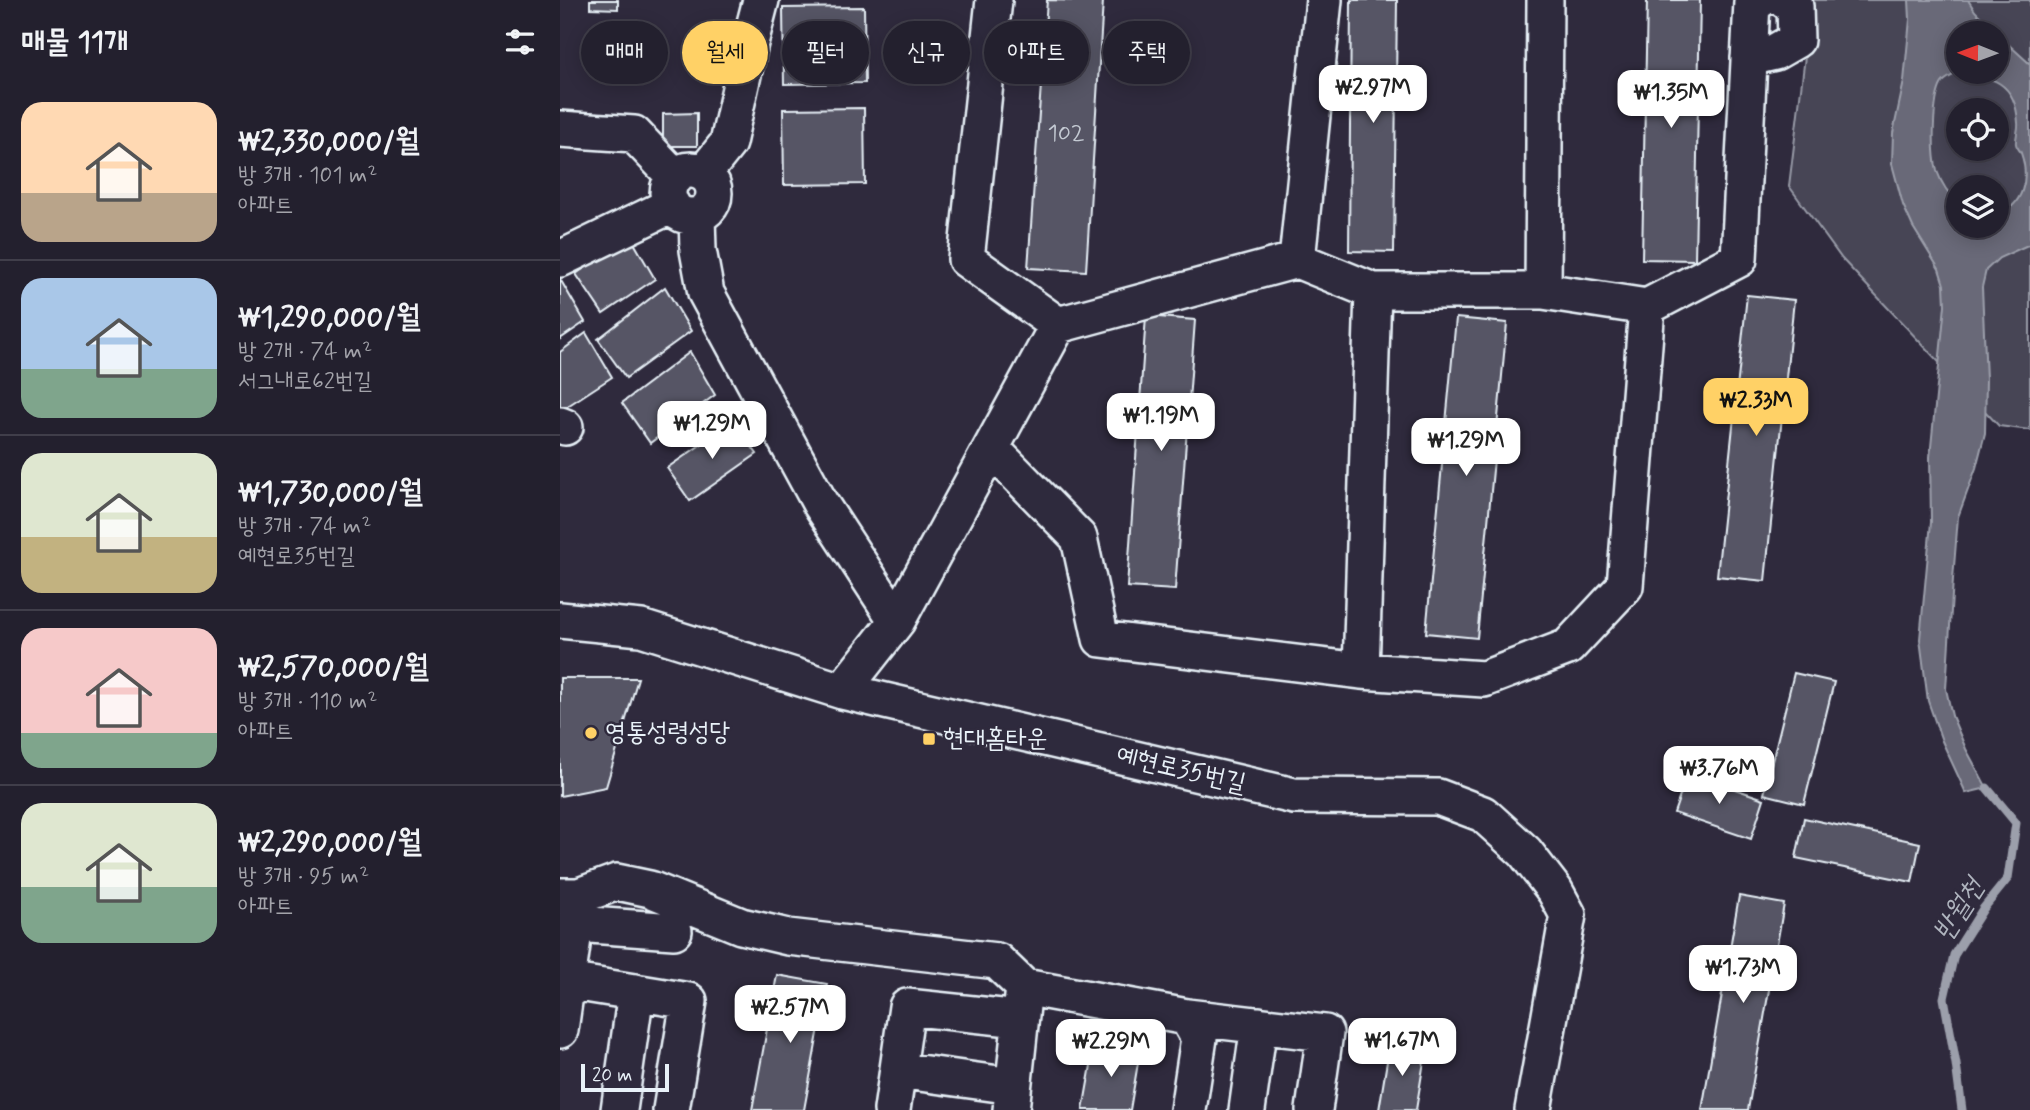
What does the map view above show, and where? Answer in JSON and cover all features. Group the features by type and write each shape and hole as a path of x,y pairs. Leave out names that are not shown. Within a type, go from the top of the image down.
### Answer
{"street":[{"path":"560,259 687,193 728,143 761,0"},
{"path":"994,0 966,259 1058,325"},
{"path":"1297,260 1324,0"},
{"path":"1543,291 1545,0"},
{"path":"842,691 897,621 1058,325 1297,260 1373,291 1543,291 1647,307 1739,259 1752,2 1760,0"},
{"path":"1749,58 1775,52 1796,40 1795,6 1785,0"},
{"path":"560,129 634,134 687,193 706,293 820,503 897,621"},
{"path":"1361,671 1373,291"},
{"path":"991,448 1079,538 1101,639 1361,671 1484,679 1568,647 1625,586 1647,307"},
{"name":"예현로35번길","path":"560,620 641,628 842,691 1294,796 1438,797 1483,814 1525,852 1555,891 1568,915 1534,1110"},
{"path":"572,905 617,882 650,889 741,926 788,937 997,961 1022,1003 1012,1098 898,1070"},
{"path":"572,905 674,931"},
{"path":"560,1030 567,981 572,905"},
{"path":"567,981 689,1001 671,1110"},
{"path":"619,1110 636,992"},
{"path":"892,1110 907,1007 1022,1003 1187,1017 1325,1033 1314,1110"},
{"path":"1187,1017 1199,1038 1188,1110"},
{"path":"1247,1110 1259,1026"}],"shaded area":[{"path":"1812,0 2030,0 2030,430 1999,426 1842,259 1789,186"}],"water":[{"path":"1909,0 1968,0 1985,21 1946,21 1946,80 1936,101 1935,163 1946,188 1946,238 2009,238 2009,208 2022,190 2025,172 2016,144 2018,125 2013,98 2001,84 2009,84 2009,45 2030,64 2030,244 1999,258 1986,270 1982,287 1986,379 1985,433 1976,468 1958,517 1946,689 1952,716 1987,788 1966,793 1942,741 1928,701 1920,639 1931,522 1930,457 1945,305 1944,285 1939,269 1903,205 1892,164 1893,133 1904,81 1910,19"}],"building":[{"path":"590,0 618,0 618,9 590,8"},
{"path":"1047,0 1103,1 1086,271 1028,268 1041,84 1089,84 1089,21 1046,21"},
{"path":"1351,0 1397,0 1394,252 1349,251"},
{"path":"1647,0 1700,0 1695,260 1642,259"},
{"path":"864,7 864,21 783,21 783,8"},
{"path":"864,108 865,184 784,185 783,109"},
{"path":"697,113 697,146 663,146 663,114"},
{"path":"630,236 655,279 603,314 576,274"},
{"path":"560,279 585,322 560,339"},
{"path":"665,287 691,331 626,378 598,339"},
{"path":"1747,295 1794,300 1765,581 1717,576"},
{"path":"1146,316 1195,320 1175,590 1127,587"},
{"path":"1456,318 1507,323 1477,638 1426,633"},
{"path":"586,333 612,377 560,411 560,352"},
{"path":"690,352 715,395 650,443 622,403"},
{"path":"734,422 757,454 690,501 667,468"},
{"path":"1794,673 1834,682 1804,804 1764,794"},
{"name":"영통성령성당","path":"560,678 638,678 606,787 560,796"},
{"path":"1688,773 1764,799 1751,839 1674,813"},
{"path":"1804,818 1920,843 1912,882 1796,858"},
{"path":"1739,896 1784,904 1748,1110 1702,1110"},
{"path":"777,975 827,984 804,1110 752,1110"},
{"path":"1095,1043 1140,1051 1130,1110 1083,1110"},
{"path":"1390,1043 1426,1049 1416,1110 1379,1110"}],"waterway":[{"name":"반월천","path":"1962,1110 1944,998 1954,955 1983,909 2008,878 2016,823 1987,788"}],"place":[{"name":"영통성령성당","path":"591,733"},
{"name":"현대홈타운","path":"929,739"}]}
